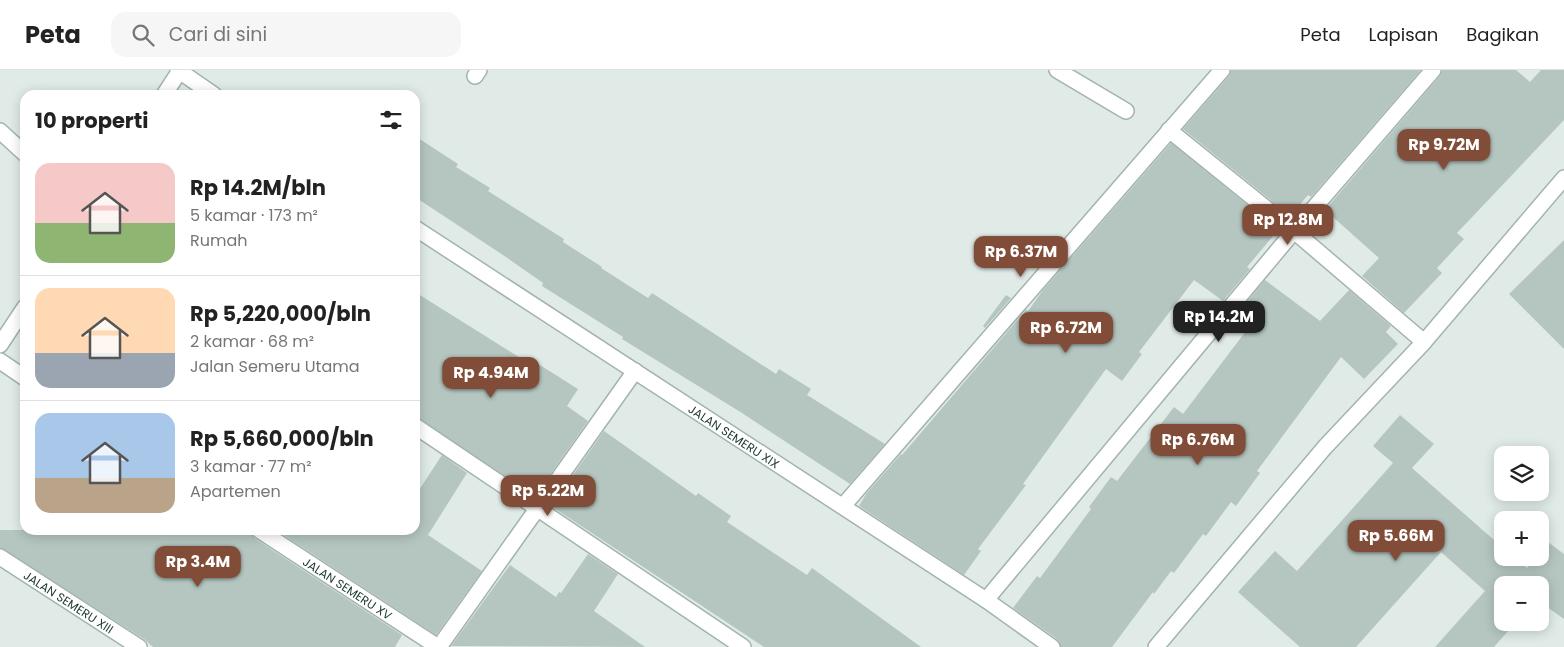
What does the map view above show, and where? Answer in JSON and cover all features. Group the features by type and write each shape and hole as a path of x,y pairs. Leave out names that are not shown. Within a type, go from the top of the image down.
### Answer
{"street":[{"path":"1057,70 1126,111"},
{"path":"843,506 1222,70"},
{"path":"986,600 1294,231 1433,70"},
{"path":"167,90 179,71 207,90"},
{"path":"1169,130 1294,231 1424,342"},
{"path":"0,131 20,149"},
{"path":"1156,647 1325,447 1424,342 1564,178"},
{"name":"JALAN SEMERU XIX","path":"420,231 986,600 1052,647"},
{"path":"0,345 20,315"},
{"path":"0,361 20,375"},
{"path":"438,647 635,371"},
{"path":"420,429 743,647"},
{"name":"JALAN SEMERU XV","path":"267,535 438,647"},
{"name":"JALAN SEMERU XIII","path":"0,557 139,647"}],"building":[{"path":"1231,70 1421,70 1311,197 1308,195 1290,216 1183,129 1229,76"},
{"path":"1442,70 1516,70 1530,82 1541,70 1564,70 1564,120 1457,233 1464,239 1437,268 1442,273 1404,313 1362,276 1379,258 1325,210 1440,76"},
{"path":"420,139 458,164 456,167 490,188 488,191 564,239 563,242 601,268 648,298 652,293 776,374 779,369 811,389 807,395 885,444 850,484 742,413 622,339 623,337 542,286 543,283 420,200"},
{"path":"1171,143 1278,230 1247,267 1250,269 1223,301 1194,280 1139,352 1142,354 1122,381 1106,369 1023,484 1026,485 978,549 981,551 964,575 859,506 866,494 902,455 1026,310 1028,311 1043,290"},
{"path":"1564,240 1564,349 1509,294"},
{"path":"1265,280 1320,321 1349,290 1391,326 1386,332 1398,344 1364,379 1341,357 1257,471 1260,473 1236,506 1231,502 1206,536 1203,534 1174,573 1171,571 1154,594 1153,592 1112,647 1061,647 1057,639 1013,608 1037,576 1040,578 1091,509 1089,507 1111,477 1117,481 1174,407 1183,414 1252,323 1238,313"},
{"path":"420,295 530,364 532,360 578,389 567,406 588,421 535,496 420,420"},
{"path":"1006,295 1011,298 985,328 983,326"},
{"path":"1400,415 1434,444 1412,468 1494,540 1494,566 1525,566 1527,568 1529,566 1549,566 1549,543 1564,554 1564,619 1549,608 1549,576 1494,576 1494,631 1508,631 1494,647 1435,647 1485,591 1441,552 1356,647 1300,647 1238,592 1275,551 1297,571 1393,463 1373,446"},
{"path":"604,431 696,496 698,493 731,516 727,522 807,575 812,568 921,647 764,647 551,506"},
{"path":"442,455 467,473 428,535 482,571 436,635 284,535 420,535 420,488"},
{"path":"0,530 20,530 20,535 252,535 254,538 402,635 395,647 153,647 144,639 0,548"},
{"path":"588,554 618,574 594,611 645,647 451,646 510,565 556,597 559,592 561,593"}]}
